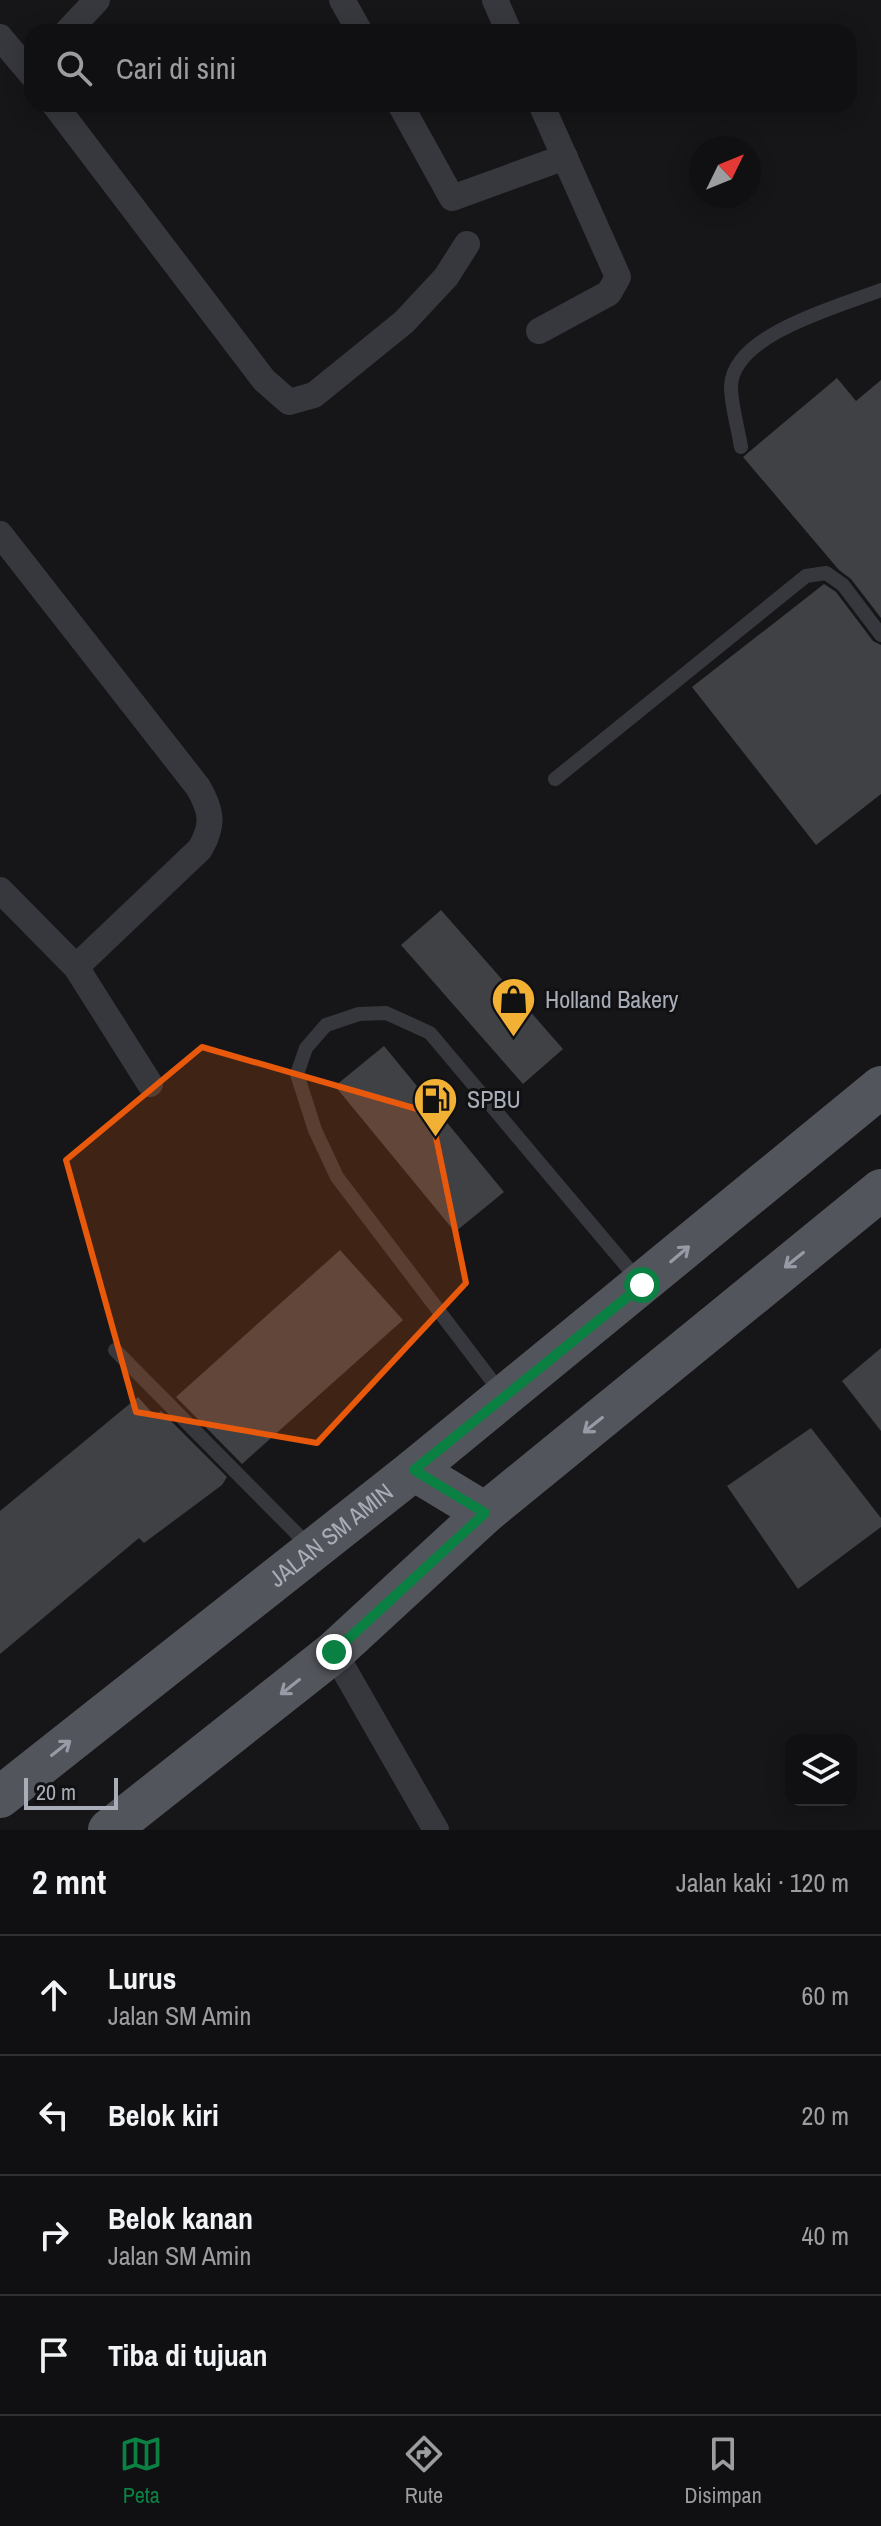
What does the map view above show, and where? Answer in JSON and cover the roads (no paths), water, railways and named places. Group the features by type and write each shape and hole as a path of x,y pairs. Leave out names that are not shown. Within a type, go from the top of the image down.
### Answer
{"main road":[{"name":"JALAN SM AMIN","path":"0,1797 414,1470 881,1087"},
{"path":"109,1830 334,1652 485,1513 881,1190"},
{"path":"414,1470 485,1513"}],"street":[{"path":"74,24 97,0"},
{"path":"342,0 356,24"},
{"path":"495,0 506,24"},
{"path":"0,37 24,64"},
{"path":"60,112 264,380 289,402 314,395 404,322 446,277 467,244"},
{"path":"404,112 452,198 565,157"},
{"path":"539,331 609,293 618,277 545,112"},
{"path":"0,534 198,787 209,807 211,829 200,849 76,967"},
{"path":"0,890 76,967 150,1084"},
{"path":"334,1652 436,1830"}],"lane":[{"path":"741,447 731,385 737,364 746,352 772,334 881,290"},
{"path":"555,779 806,576 826,573 843,585 881,635"},
{"path":"504,1397 337,1177 320,1142 297,1074 306,1048 326,1025 359,1014 386,1013 430,1033 642,1285"},
{"path":"115,1350 313,1550"}],"place":[{"name":"Holland Bakery","path":"514,1039"},
{"name":"SPBU","path":"436,1139"}]}
